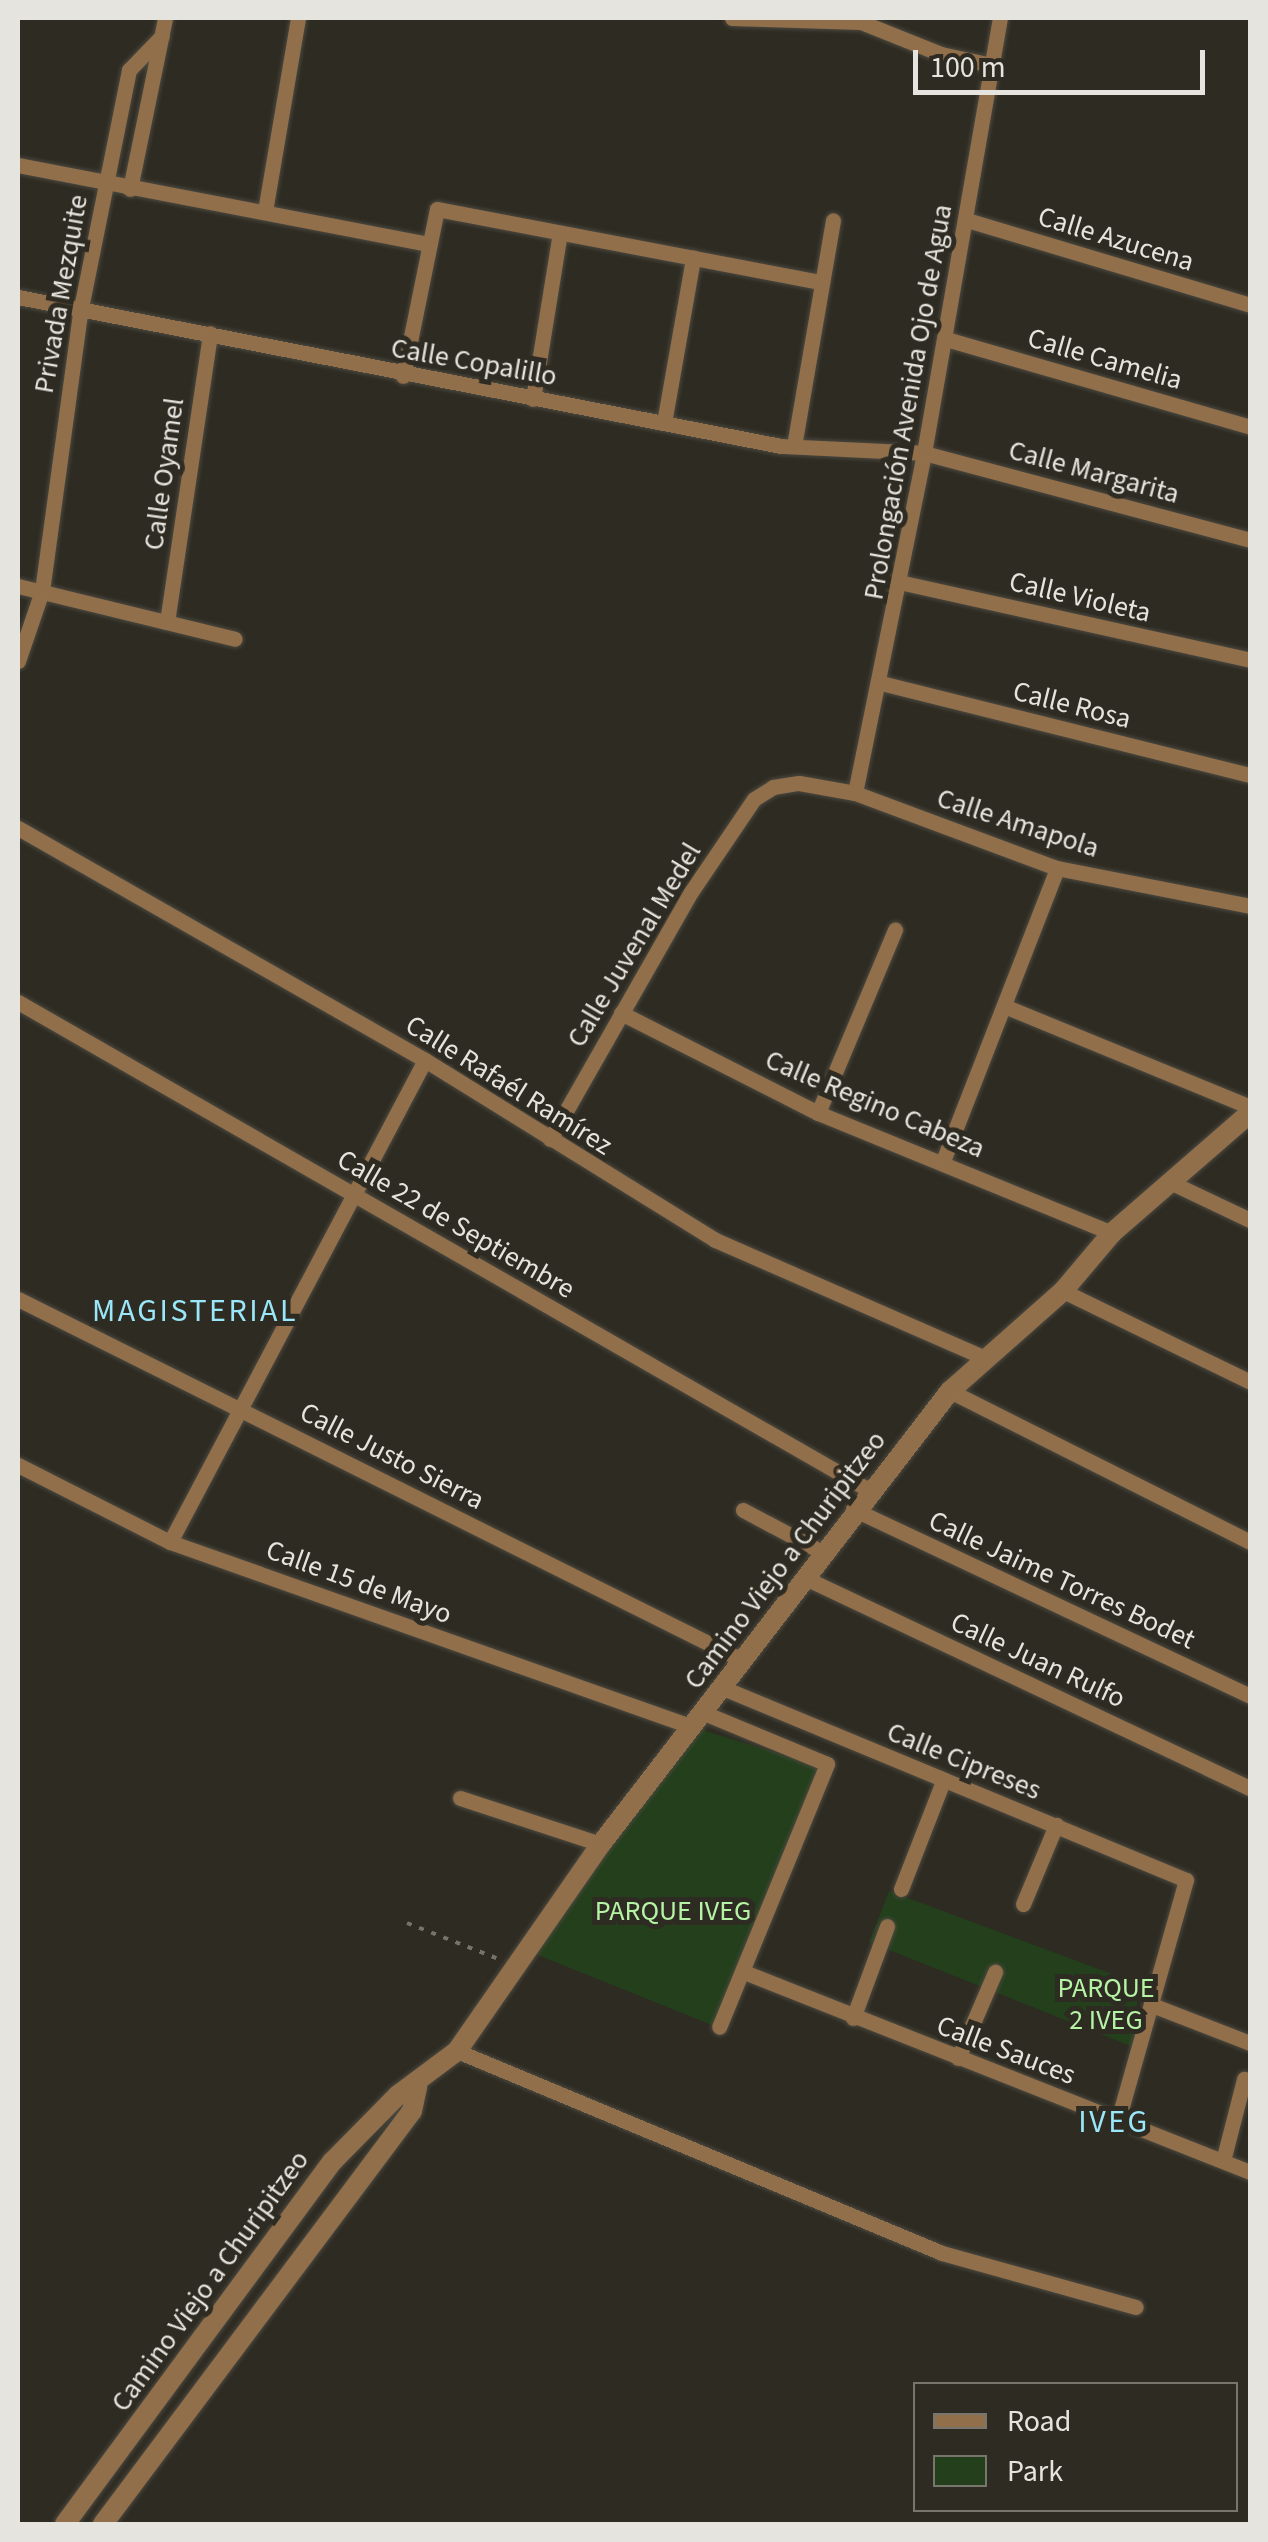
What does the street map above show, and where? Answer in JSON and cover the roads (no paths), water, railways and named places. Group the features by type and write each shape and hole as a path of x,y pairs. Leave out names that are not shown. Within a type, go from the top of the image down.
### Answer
{"street":[{"path":"130,189 165,18"},
{"path":"265,211 298,18"},
{"path":"732,18 860,22 941,54 992,65"},
{"name":"Prolongación Avenida Ojo de Agua","path":"855,793 881,683 946,339 1000,18"},
{"name":"Privada Mezquite","path":"18,662 42,592 81,308 129,70 162,36"},
{"path":"18,165 429,244"},
{"path":"403,376 437,208 822,282"},
{"path":"794,446 833,220"},
{"name":"Calle Azucena","path":"967,220 1250,305"},
{"path":"533,398 560,233"},
{"path":"664,423 692,258"},
{"name":"Calle Copalillo","path":"18,297 210,333 403,376 794,446 924,453"},
{"name":"Calle Oyamel","path":"167,622 210,333"},
{"name":"Calle Camelia","path":"946,339 1250,427"},
{"name":"Calle Margarita","path":"924,453 1250,540"},
{"name":"Calle Violeta","path":"900,582 1250,660"},
{"path":"18,586 234,639"},
{"name":"Calle Rosa","path":"881,683 1250,776"},
{"name":"Calle Amapola","path":"773,786 798,783 855,793 1057,868 1250,906"},
{"name":"Calle Juvenal Medel","path":"550,1139 691,892 754,799 773,786"},
{"name":"Calle Rafaél Ramírez","path":"18,828 424,1060 715,1240 987,1359"},
{"path":"942,1160 1057,868"},
{"path":"818,1112 895,930"},
{"name":"Calle 22 de Septiembre","path":"18,1002 869,1490"},
{"path":"1004,1006 1250,1110"},
{"name":"Calle Regino Cabeza","path":"621,1013 818,1112 1112,1232"},
{"path":"170,1542 424,1060"},
{"name":"Camino Viejo a Churipitzeo","path":"65,2524 332,2162 398,2096 417,2087 457,2051 600,1844 723,1688 853,1509 950,1392 1063,1291 1112,1232 1172,1183 1250,1110"},
{"path":"1172,1183 1250,1220"},
{"path":"1063,1291 1250,1382"},
{"name":"Calle Justo Sierra","path":"18,1299 742,1660"},
{"path":"950,1392 1250,1542"},
{"name":"Calle 15 de Mayo","path":"18,1465 170,1542 827,1764 744,1972"},
{"name":"Calle Jaime Torres Bodet","path":"853,1509 1250,1696"},
{"path":"743,1510 822,1552"},
{"name":"Calle Juan Rulfo","path":"804,1577 1250,1788"},
{"name":"Calle Cipreses","path":"723,1688 1186,1880 1152,2005"},
{"path":"901,1889 942,1781"},
{"path":"460,1798 600,1844"},
{"path":"1022,1904 1056,1825"},
{"path":"853,2018 888,1926"},
{"path":"719,2027 744,1972"},
{"name":"Calle Sauces","path":"744,1972 1250,2172"},
{"path":"958,2058 995,1972"},
{"path":"1118,2121 1152,2005 1250,2043"},
{"path":"457,2051 942,2253 1136,2307"},
{"path":"1223,2161 1244,2079"},
{"name":"Camino Viejo a Churipitzeo","path":"103,2524 412,2111 417,2087"}],"district":[{"name":"MAGISTERIAL","path":"195,1311"},
{"name":"IVEG","path":"1114,2122"}],"park label":[{"name":"PARQUE IVEG","path":"673,1911"},
{"name":"PARQUE 2 IVEG","path":"1106,2004"}]}
